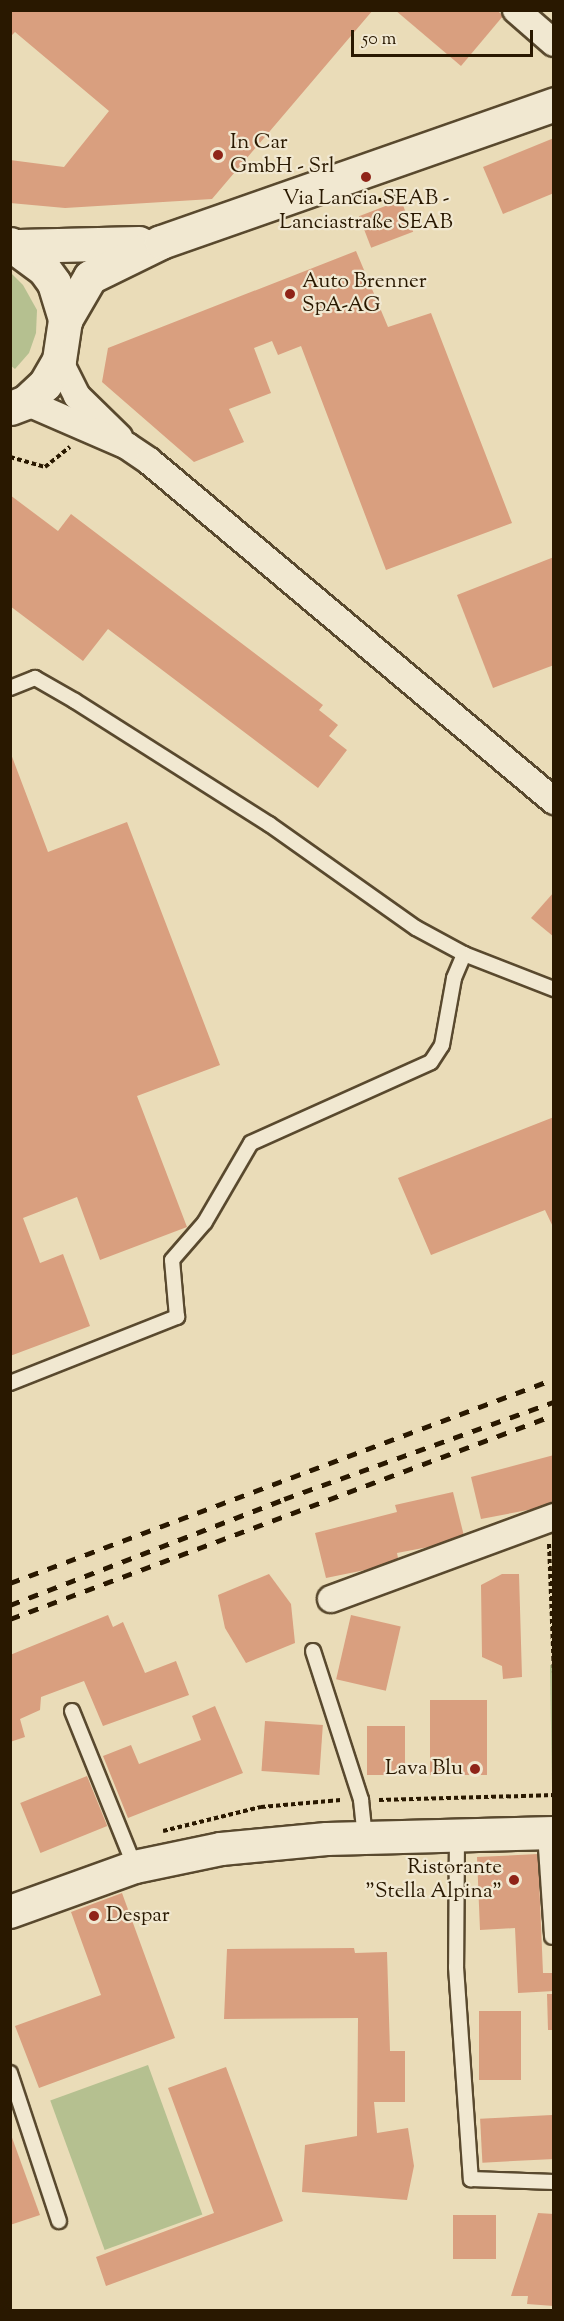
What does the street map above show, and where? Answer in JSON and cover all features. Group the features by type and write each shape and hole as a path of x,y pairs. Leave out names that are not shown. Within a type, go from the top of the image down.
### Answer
{"main road":[{"path":"18,405 45,384 59,360 65,320 90,277 161,242 554,104"},
{"path":"14,245 161,242"},
{"path":"14,245 35,259 54,283 65,320"}],"street":[{"path":"516,10 554,43"},
{"path":"59,360 77,396 128,447"},
{"path":"18,405 88,428 149,460 554,801"},
{"path":"331,1599 551,1518"},
{"path":"10,1912 135,1867 221,1849 364,1837 549,1833"}],"lane":[{"path":"10,688 35,678 269,824 416,928 464,954 554,989"},
{"path":"10,1383 177,1317 172,1260 205,1222 250,1143 431,1062 442,1045 454,978 464,954"},
{"path":"313,1651 361,1800 364,1837"},
{"path":"72,1712 135,1867"},
{"path":"549,1833 552,1937"},
{"path":"457,1835 456,1967 471,2179 554,2182"},
{"path":"10,2073 59,2221"}],"path":[{"path":"358,196 377,201 398,193 402,181"},
{"path":"10,457 45,467 88,428"},
{"path":"551,1518 553,1674"}],"green space":[{"path":"11,273 23,285 37,310 36,333 29,353 15,369 10,365"},
{"path":"550,1665 553,1665 552,1788"},
{"path":"148,2065 202,2214 105,2250 50,2101"}],"building":[{"path":"10,10 373,10 212,199 65,208 10,203 10,160 64,167 109,111 15,32 10,37"},
{"path":"395,10 497,10 503,16 461,66"},
{"path":"554,138 554,193 503,214 483,167"},
{"path":"401,200 413,232 371,248 359,216"},
{"path":"356,251 388,327 431,313 512,523 386,570 301,346 278,355 272,341 254,348 271,393 229,409 244,442 194,462 102,382 108,348"},
{"path":"10,495 58,531 71,514 323,705 319,710 338,725 329,736 347,750 318,788 108,629 83,661 10,606"},
{"path":"554,557 554,665 493,688 457,595"},
{"path":"11,754 48,852 127,822 220,1065 137,1096 187,1227 100,1260 77,1197 23,1218 40,1263 63,1254 90,1326 10,1356"},
{"path":"554,892 554,937 531,918"},
{"path":"554,1117 554,1229 545,1210 431,1255 398,1178"},
{"path":"554,1455 554,1505 481,1519 471,1477"},
{"path":"453,1492 465,1540 397,1553 399,1563 326,1578 315,1533 397,1512 395,1505"},
{"path":"269,1574 291,1604 295,1643 246,1663 225,1628 218,1595"},
{"path":"502,1574 519,1574 522,1677 503,1679 502,1666 482,1657 481,1585"},
{"path":"108,1615 113,1627 123,1622 145,1673 176,1661 189,1695 103,1726 84,1681 41,1697 40,1710 20,1719 25,1737 10,1742 10,1655"},
{"path":"351,1615 401,1626 386,1691 336,1679"},
{"path":"430,1700 487,1700 487,1775 430,1775"},
{"path":"215,1706 243,1773 128,1818 103,1756 131,1745 139,1764 201,1740 192,1716"},
{"path":"265,1721 323,1725 319,1775 262,1771"},
{"path":"367,1726 405,1726 405,1775 367,1775"},
{"path":"87,1776 107,1826 40,1853 20,1803"},
{"path":"538,1854 543,1973 554,1973 554,1991 518,1993 515,1928 480,1930 477,1857"},
{"path":"122,1893 175,2038 39,2088 15,2026 101,1995 71,1912"},
{"path":"354,1948 355,1953 387,1952 390,2051 405,2051 405,2102 374,2102 377,2133 408,2128 414,2166 407,2200 302,2192 305,2145 357,2136 358,2018 224,2019 227,1949"},
{"path":"547,1994 554,1994 554,2030 548,2030"},
{"path":"479,2011 521,2011 521,2080 479,2080"},
{"path":"226,2067 283,2221 106,2286 96,2257 214,2213 168,2088"},
{"path":"552,2115 554,2159 482,2163 480,2119"},
{"path":"10,2132 40,2215 10,2225"},
{"path":"538,2213 554,2214 554,2306 527,2304 528,2296 511,2296"},
{"path":"453,2215 496,2215 496,2259 453,2259"}],"railway":[{"path":"10,1583 554,1379"},
{"path":"10,1605 284,1499 554,1402"},
{"path":"10,1619 554,1415"}],"place":[{"name":"In Car GmbH - Srl","path":"218,155"},
{"name":"Via Lancia SEAB - Lanciastraße SEAB","path":"366,177"},
{"name":"Auto Brenner SpA-AG","path":"290,294"},
{"name":"Lava Blu","path":"475,1769"},
{"name":"Ristorante \"Stella Alpina\"","path":"514,1880"},
{"name":"Despar","path":"94,1916"}]}
